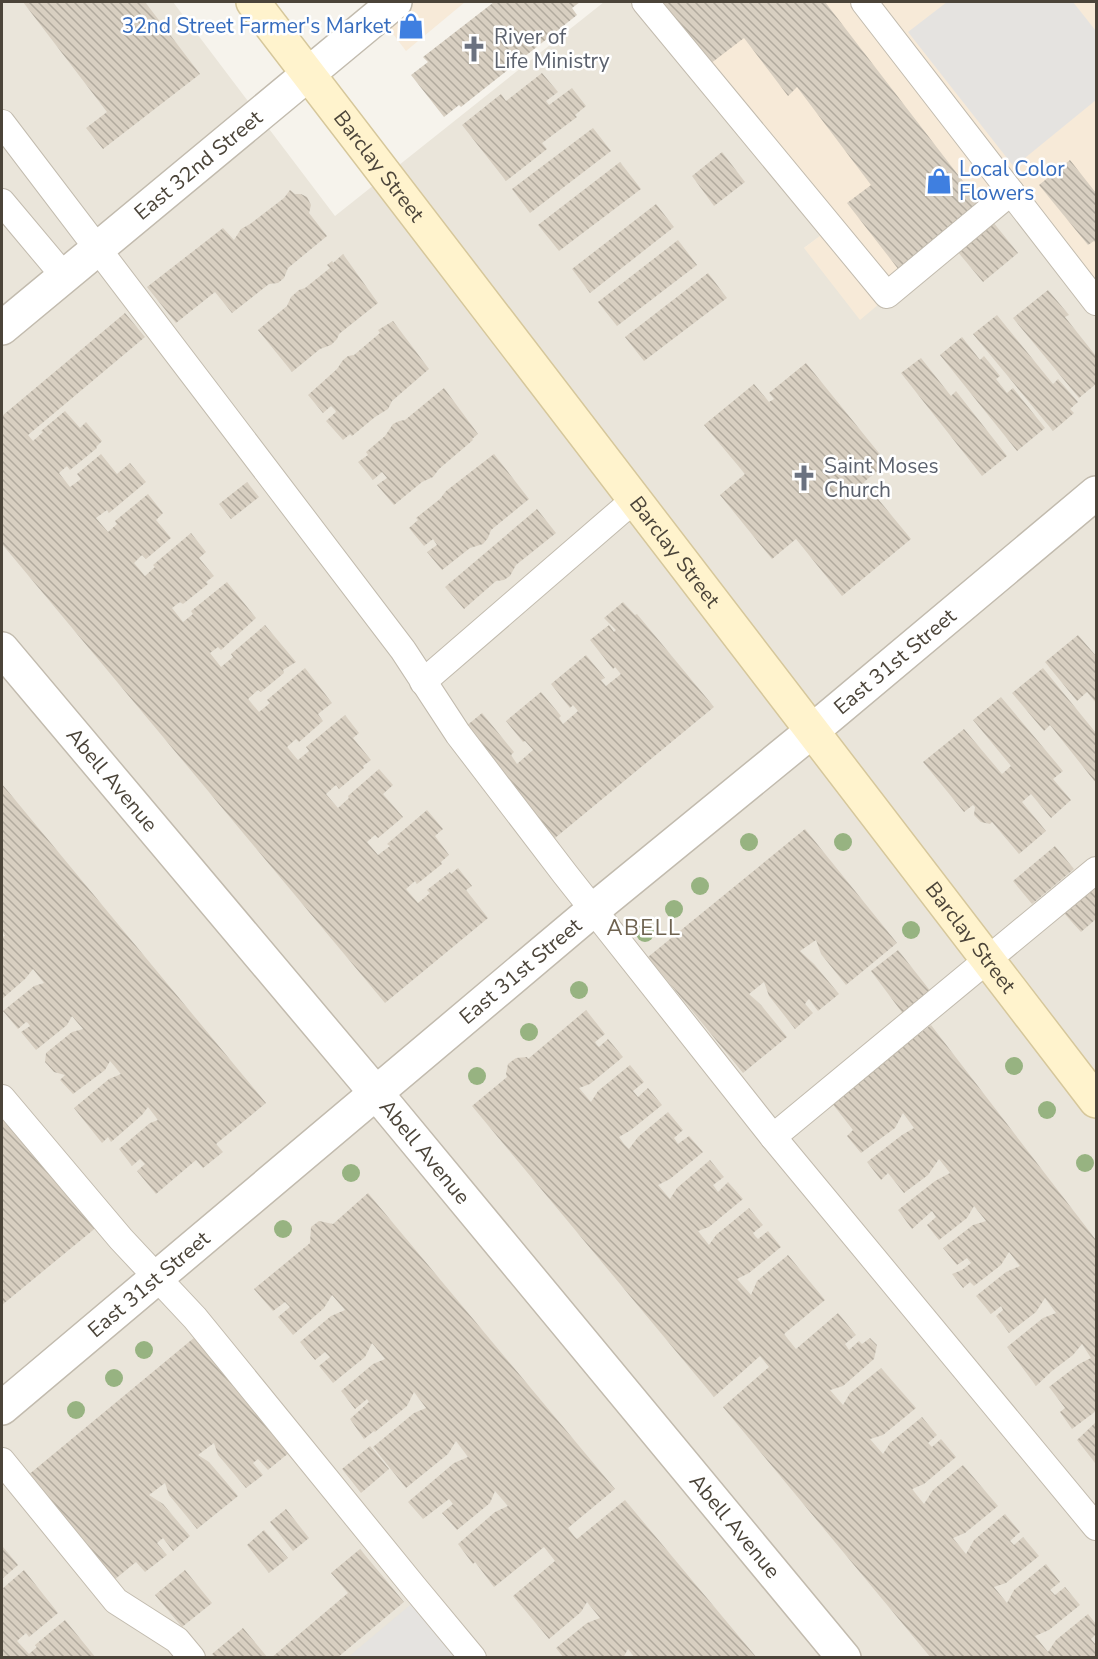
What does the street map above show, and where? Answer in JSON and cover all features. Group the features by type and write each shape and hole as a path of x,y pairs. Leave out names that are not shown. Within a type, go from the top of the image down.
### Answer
{"street":[{"name":"Barclay Street","path":"253,2 1096,1101"},
{"name":"East 32nd Street","path":"2,328 395,2"},
{"name":"East 31st Street","path":"2,1408 593,910 812,731 1096,493"},
{"name":"Abell Avenue","path":"2,649 376,1093 843,1658"}],"lane":[{"path":"645,2 887,295 1011,192"},
{"path":"864,2 1096,302"},
{"path":"2,123 403,650 458,734 593,910 773,1137 1096,1527"},
{"path":"2,202 64,276"},
{"path":"423,682 635,499"},
{"path":"773,1137 1096,870"},
{"path":"2,1098 122,1239 195,1318 473,1658"},
{"path":"2,1461 116,1601 177,1640 192,1658"}],"shaded area":[{"path":"2,2 173,2 335,216 604,2 642,2 826,232 804,248 1011,193 1096,304 1096,1657 2,1658"},
{"name":"32nd Street Farmer's Market","path":"369,2 465,2 406,51"},
{"path":"642,2 1096,2 1096,304 1011,193 860,320 804,248 825,232"},
{"path":"947,2 1073,2 1096,31 1096,100 1014,167 908,32"},
{"path":"415,1601 462,1658 347,1658"}],"building":[{"path":"23,2 145,2 200,74 103,149 86,128 107,112"},
{"path":"494,2 580,2 572,8 577,15 461,107 459,105 444,117 411,75 428,62 423,57"},
{"path":"656,2 825,2 982,206 899,270 847,203 871,185 797,87 788,96 744,38 706,67"},
{"path":"542,73 558,92 546,101 549,105 572,88 586,106 575,115 577,117 542,143 547,149 506,181 462,125 501,94 506,101"},
{"path":"593,128 611,151 530,213 512,189"},
{"path":"722,152 745,182 714,206 692,176"},
{"path":"1070,160 1096,193 1096,244 1094,241 1088,245 1039,185"},
{"path":"620,162 641,189 559,251 538,225"},
{"path":"290,190 307,197 311,205 309,213 327,236 288,268 284,278 278,283 269,284 232,313 215,292 176,323 147,287 223,228 234,240 241,229 284,198"},
{"path":"656,204 674,227 590,293 572,269"},
{"path":"993,222 1018,253 983,282 957,251"},
{"path":"678,240 697,265 617,326 598,302"},
{"path":"343,254 378,303 339,334 331,345 320,349 292,372 258,330 287,306 291,297 330,268 327,265"},
{"path":"708,273 727,298 644,361 625,337"},
{"path":"1048,290 1069,315 1065,317 1096,356 1096,384 1079,398 1013,318"},
{"path":"125,313 145,337 28,435 33,441 43,432 41,431 65,411 80,428 86,422 102,441 97,448 70,470 67,466 59,473 70,487 81,479 77,474 101,454 117,474 130,463 146,482 109,513 107,510 96,518 108,532 117,524 115,521 148,494 163,513 156,520 171,538 146,559 142,555 134,563 145,576 155,567 153,565 191,533 206,552 199,558 214,576 206,582 208,584 183,604 180,602 172,608 183,622 193,614 191,611 227,582 256,618 221,650 218,647 210,653 221,667 233,657 231,654 265,625 296,662 283,670 284,673 261,692 258,690 248,699 259,712 270,703 267,700 305,668 332,703 318,714 323,721 299,742 296,739 287,747 298,760 309,751 306,747 345,715 359,733 353,738 371,760 339,789 336,785 326,794 338,808 349,798 348,796 379,769 393,785 383,794 403,817 378,838 375,835 367,842 378,855 390,846 387,844 427,810 443,829 435,836 449,855 441,862 442,864 417,884 415,881 406,889 418,903 430,893 427,890 458,868 472,886 466,890 488,918 385,1003 2,544 2,416"},
{"path":"997,315 1053,384 1058,379 1078,402 1070,409 1074,413 1053,431 973,334"},
{"path":"393,321 429,369 392,401 388,409 352,436 350,434 343,440 326,421 336,412 335,410 331,406 323,413 308,395 337,369 343,360 354,355 380,333 378,330"},
{"path":"962,337 980,360 984,356 1000,376 996,379 1007,393 1013,388 1045,428 1017,451 940,355"},
{"path":"921,358 951,396 956,391 1007,456 982,476 901,373"},
{"name":"Saint Moses Church","path":"806,363 887,463 864,482 911,539 842,596 796,539 772,559 720,495 745,474 704,425 754,384 769,402 774,399 769,393"},
{"path":"444,388 478,434 433,477 422,482 394,505 377,485 387,478 382,472 373,480 358,462 368,455 366,452 385,436 393,424 405,420"},
{"path":"494,454 529,499 491,530 483,544 470,548 442,570 427,552 437,545 433,539 424,546 409,528 418,520 416,518 440,499 446,491"},
{"path":"247,482 259,497 231,519 219,504"},
{"path":"537,509 556,533 516,565 510,576 496,581 464,609 445,587"},
{"path":"623,602 635,615 637,614 714,707 555,838 465,727 482,713 514,752 511,755 517,764 533,750 525,741 523,742 506,721 541,692 561,716 559,718 563,724 578,711 573,705 570,708 551,684 586,655 605,678 601,680 606,686 621,674 615,667 613,669 590,640 609,625 614,632 616,630 604,618"},
{"path":"1078,635 1096,656 1096,703 1087,692 1077,701 1045,662"},
{"path":"1043,668 1096,733 1096,783 1050,725 1044,731 1012,693"},
{"path":"1001,697 1063,771 1053,779 1071,800 1051,818 1031,794 1022,802 1046,831 1019,854 992,822 990,824 981,822 974,815 973,805 964,812 923,762 964,729 1002,774 1011,766 973,720"},
{"path":"2,784 266,1103 216,1144 223,1152 203,1168 196,1160 156,1194 137,1171 145,1164 140,1159 132,1166 119,1149 150,1123 158,1120 148,1107 111,1142 108,1137 102,1143 74,1108 109,1079 121,1074 110,1061 105,1070 73,1094 60,1080 65,1075 54,1072 45,1062 46,1053 72,1032 83,1029 72,1016 67,1025 36,1050 21,1032 30,1026 28,1023 26,1022 18,1029 3,1011 34,986 44,983 33,969 2,999 2,937 5,936 2,931"},
{"path":"805,829 897,943 846,985 821,954 816,940 800,951 839,994 818,1011 809,999 805,1004 813,1013 795,1029 769,996 764,982 749,994 787,1037 743,1073 648,957"},
{"path":"1055,846 1074,869 1032,904 1013,881"},
{"path":"1096,882 1096,919 1081,932 1062,911"},
{"path":"898,950 932,993 904,1015 871,971"},
{"path":"586,1010 605,1034 595,1042 597,1045 599,1047 608,1039 623,1057 590,1084 579,1088 591,1102 598,1091 630,1065 644,1082 633,1091 638,1097 648,1088 662,1105 619,1137 624,1144 629,1149 638,1137 668,1112 683,1130 674,1138 678,1144 689,1136 703,1152 670,1179 658,1185 670,1199 677,1188 710,1160 724,1177 713,1185 718,1192 728,1182 743,1199 709,1227 698,1231 709,1245 716,1235 749,1208 763,1225 753,1233 755,1236 758,1239 768,1231 781,1247 749,1273 737,1279 751,1295 757,1281 788,1255 825,1300 784,1334 796,1349 838,1313 856,1335 845,1344 849,1350 859,1341 862,1344 870,1338 877,1345 874,1359 843,1386 830,1390 843,1405 850,1393 881,1368 916,1408 883,1435 870,1439 883,1454 890,1443 922,1417 937,1435 928,1443 932,1447 941,1439 956,1457 924,1484 912,1489 924,1504 933,1490 963,1465 998,1506 965,1533 953,1538 966,1554 974,1540 1005,1514 1020,1532 1010,1541 1014,1545 1023,1537 1039,1556 1006,1583 994,1587 1007,1603 1014,1590 1046,1564 1060,1582 1050,1590 1055,1595 1065,1587 1080,1605 1049,1630 1035,1636 1048,1652 1056,1640 1088,1614 1096,1624 1096,1634 1091,1639 1096,1645 1096,1658 931,1658 723,1407 769,1367 760,1356 714,1397 472,1106 507,1077 508,1064 516,1058 527,1057 528,1059"},
{"path":"931,1025 1096,1240 1096,1411 1072,1429 1060,1412 1065,1408 1049,1387 1079,1364 1091,1358 1082,1344 1073,1355 1036,1386 1007,1347 1043,1318 1056,1313 1045,1298 1036,1312 1009,1333 996,1316 1003,1310 1001,1306 991,1314 976,1296 1006,1272 1020,1266 1009,1252 1001,1265 974,1286 970,1282 963,1288 952,1274 971,1263 967,1258 957,1265 943,1248 973,1225 986,1221 974,1206 967,1218 939,1240 927,1225 936,1217 932,1211 912,1229 898,1210 935,1181 950,1173 939,1159 928,1175 904,1193 888,1173 881,1180 867,1162 914,1128 903,1113 895,1128 861,1153 847,1136 853,1130 831,1102"},
{"path":"5,1114 98,1226 2,1305 2,1117"},
{"path":"368,1193 615,1489 568,1528 574,1536 577,1539 625,1500 757,1658 635,1658 628,1649 623,1658 564,1658 556,1648 587,1623 600,1618 587,1602 581,1612 549,1639 513,1596 555,1561 544,1547 494,1587 458,1544 495,1512 508,1506 495,1491 490,1503 457,1530 442,1513 453,1504 449,1499 423,1519 408,1502 454,1463 468,1457 456,1441 448,1454 406,1488 373,1447 414,1413 426,1408 414,1392 407,1406 364,1439 350,1419 369,1402 367,1399 355,1409 341,1391 373,1364 385,1359 372,1343 365,1357 333,1383 319,1366 330,1357 325,1352 315,1360 300,1342 331,1316 345,1310 332,1295 324,1308 293,1335 278,1317 290,1307 285,1302 273,1311 254,1289 310,1243 311,1227 319,1221 333,1224"},
{"path":"195,1337 290,1452 268,1470 258,1459 253,1463 263,1475 246,1488 218,1455 214,1443 198,1455 209,1462 238,1496 197,1529 169,1495 165,1483 149,1495 163,1504 190,1536 173,1551 163,1538 157,1543 167,1555 145,1572 136,1562 114,1580 27,1476"},
{"path":"1096,1422 1096,1464 1077,1440"},
{"path":"370,1446 389,1469 361,1493 342,1469"},
{"path":"286,1509 309,1538 293,1551 270,1522"},
{"path":"264,1530 288,1558 269,1573 247,1545"},
{"path":"3,1547 18,1565 2,1579 2,1549"},
{"path":"360,1549 404,1602 337,1658 271,1658 348,1593 331,1573"},
{"path":"24,1570 58,1613 29,1637 26,1633 17,1641 29,1654 37,1647 35,1645 65,1620 96,1658 2,1658 2,1589"},
{"path":"185,1570 212,1603 182,1627 155,1595"},
{"path":"243,1628 268,1658 216,1658 212,1654"}],"place":[{"name":"32nd Street Farmer's Market","path":"411,26"},
{"name":"River of Life Ministry","path":"474,49"},
{"name":"Local Color Flowers","path":"939,181"},
{"name":"Saint Moses Church","path":"804,478"}],"district":[{"name":"ABELL","path":"644,928"}]}
